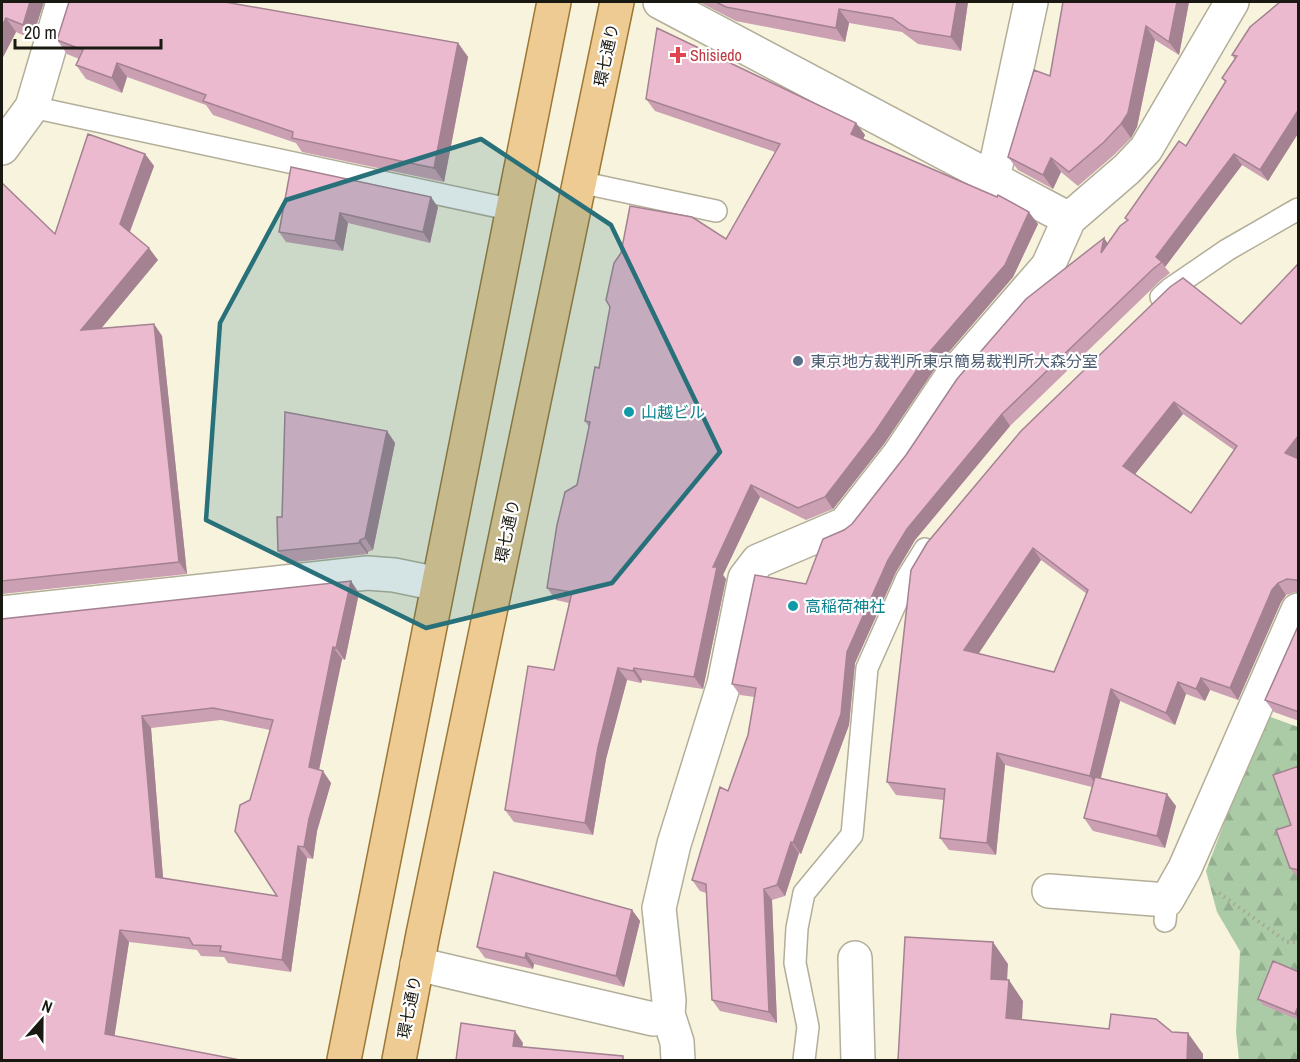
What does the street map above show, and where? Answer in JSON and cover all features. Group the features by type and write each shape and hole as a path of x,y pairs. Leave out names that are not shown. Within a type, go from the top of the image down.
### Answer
{"main road":[{"path":"344,1060 554,2"},
{"name":"環七通り","path":"399,1060 617,2"}],"street":[{"path":"2,148 32,107 63,2"},
{"path":"660,2 1069,219"},
{"path":"993,179 1031,2"},
{"path":"678,1060 677,1042 668,1014 669,1001 659,908 674,844 724,684 745,578 758,561 845,524 899,455 950,378 1048,266 1069,219 1127,169 1146,149 1232,2"},
{"path":"2,613 367,573 394,575 438,584"},
{"path":"1049,891 1166,910 1299,610"},
{"path":"855,958 858,1060"},
{"path":"417,964 653,1019 668,1014"}],"lane":[{"path":"32,107 513,210"},
{"path":"579,182 716,211"},
{"path":"1144,313 1170,289 1218,256 1299,209"},
{"path":"804,1060 808,1028 795,963 797,928 804,893 852,835 867,668 907,578 940,531"}],"path":[{"path":"1185,868 1287,942 1299,942"}],"highlighted area":[{"path":"481,139 611,225 720,452 612,583 426,628 206,520 220,323 286,200"}],"green space":[{"path":"1265,715 1298,727 1298,1060 1239,1060 1236,1032 1240,951 1217,912 1206,871"}],"building":[{"path":"2,2 30,2 23,25 6,18 2,26"},
{"path":"69,2 225,2 458,43 434,168 292,138 293,132 203,101 206,95 117,63 112,78 76,65 83,50 57,40"},
{"path":"716,2 957,2 951,37 909,30 892,18 839,9 836,28 726,7"},
{"path":"1063,2 1177,2 1169,42 1146,26 1128,113 1121,124 1069,172 1051,158 1043,175 1008,157 1034,70 1050,76"},
{"path":"1280,2 1299,2 1299,109 1260,170 1234,154 1156,257 1162,262 1002,414 907,529 888,560 847,652 841,714 793,843 791,842 777,885 764,889 769,1012 712,1000 706,884 692,880 720,787 728,791 748,735 756,688 732,684 755,575 806,584 823,539 852,524 906,455 957,379 1026,299 1104,238 1101,253 1120,226 1128,220 1125,218 1179,141 1186,146 1226,81 1222,78 1237,56 1232,55 1250,27"},
{"path":"657,28 856,123 851,134 997,197 998,195 1029,212 1005,265 927,355 875,432 825,497 798,508 751,485 713,567 717,567 694,677 634,668 633,671 618,668 598,747 585,823 505,810 528,666 554,670 572,592 547,588 565,492 577,485 590,422 585,421 595,367 599,368 610,307 606,300 614,263 621,253 630,206 692,217 726,239 780,144 646,99"},
{"path":"88,134 145,154 120,224 149,248 81,330 154,324 179,562 2,581 2,183 55,234"},
{"path":"291,167 431,197 423,232 340,213 335,241 279,232"},
{"path":"1299,263 1299,435 1285,453 1299,459 1299,582 1287,579 1278,583 1272,590 1230,688 1201,678 1196,689 1178,682 1166,713 1111,689 1090,776 997,753 987,843 940,838 945,789 887,782 911,570 927,543 1021,431 1170,287 1183,278 1241,324","holes":["1174,402 1237,446 1191,513 1123,466","1033,548 1088,590 1054,672 964,650"]},
{"path":"285,412 387,431 365,538 359,543 278,551 277,517 282,517"},
{"path":"351,581 336,648 333,647 309,767 323,771 309,819 304,847 298,846 282,960 220,951 221,946 193,945 189,938 120,930 105,1034 240,1060 2,1060 2,619","holes":["213,708 273,720 250,800 240,805 235,831 277,896 156,877 142,716"]},
{"path":"1299,624 1299,712 1265,700"},
{"path":"1299,766 1299,870 1290,868 1276,830 1291,825 1273,775"},
{"path":"1095,777 1167,794 1157,836 1084,818"},
{"path":"494,872 632,910 616,976 526,953 525,958 477,947"},
{"path":"905,937 993,942 991,979 1009,980 1006,1018 1109,1029 1111,1014 1156,1019 1172,1032 1188,1033 1187,1060 898,1060"},
{"path":"1273,961 1299,972 1299,1004 1295,1014 1258,999"},
{"path":"461,1023 515,1031 513,1046 623,1056 623,1060 456,1060"}],"place":[{"name":"Shisiedo","path":"678,55"},
{"name":"東京地方裁判所東京簡易裁判所大森分室","path":"798,361"},
{"name":"山越ビル","path":"629,412"},
{"name":"高稲荷神社","path":"793,606"}]}
